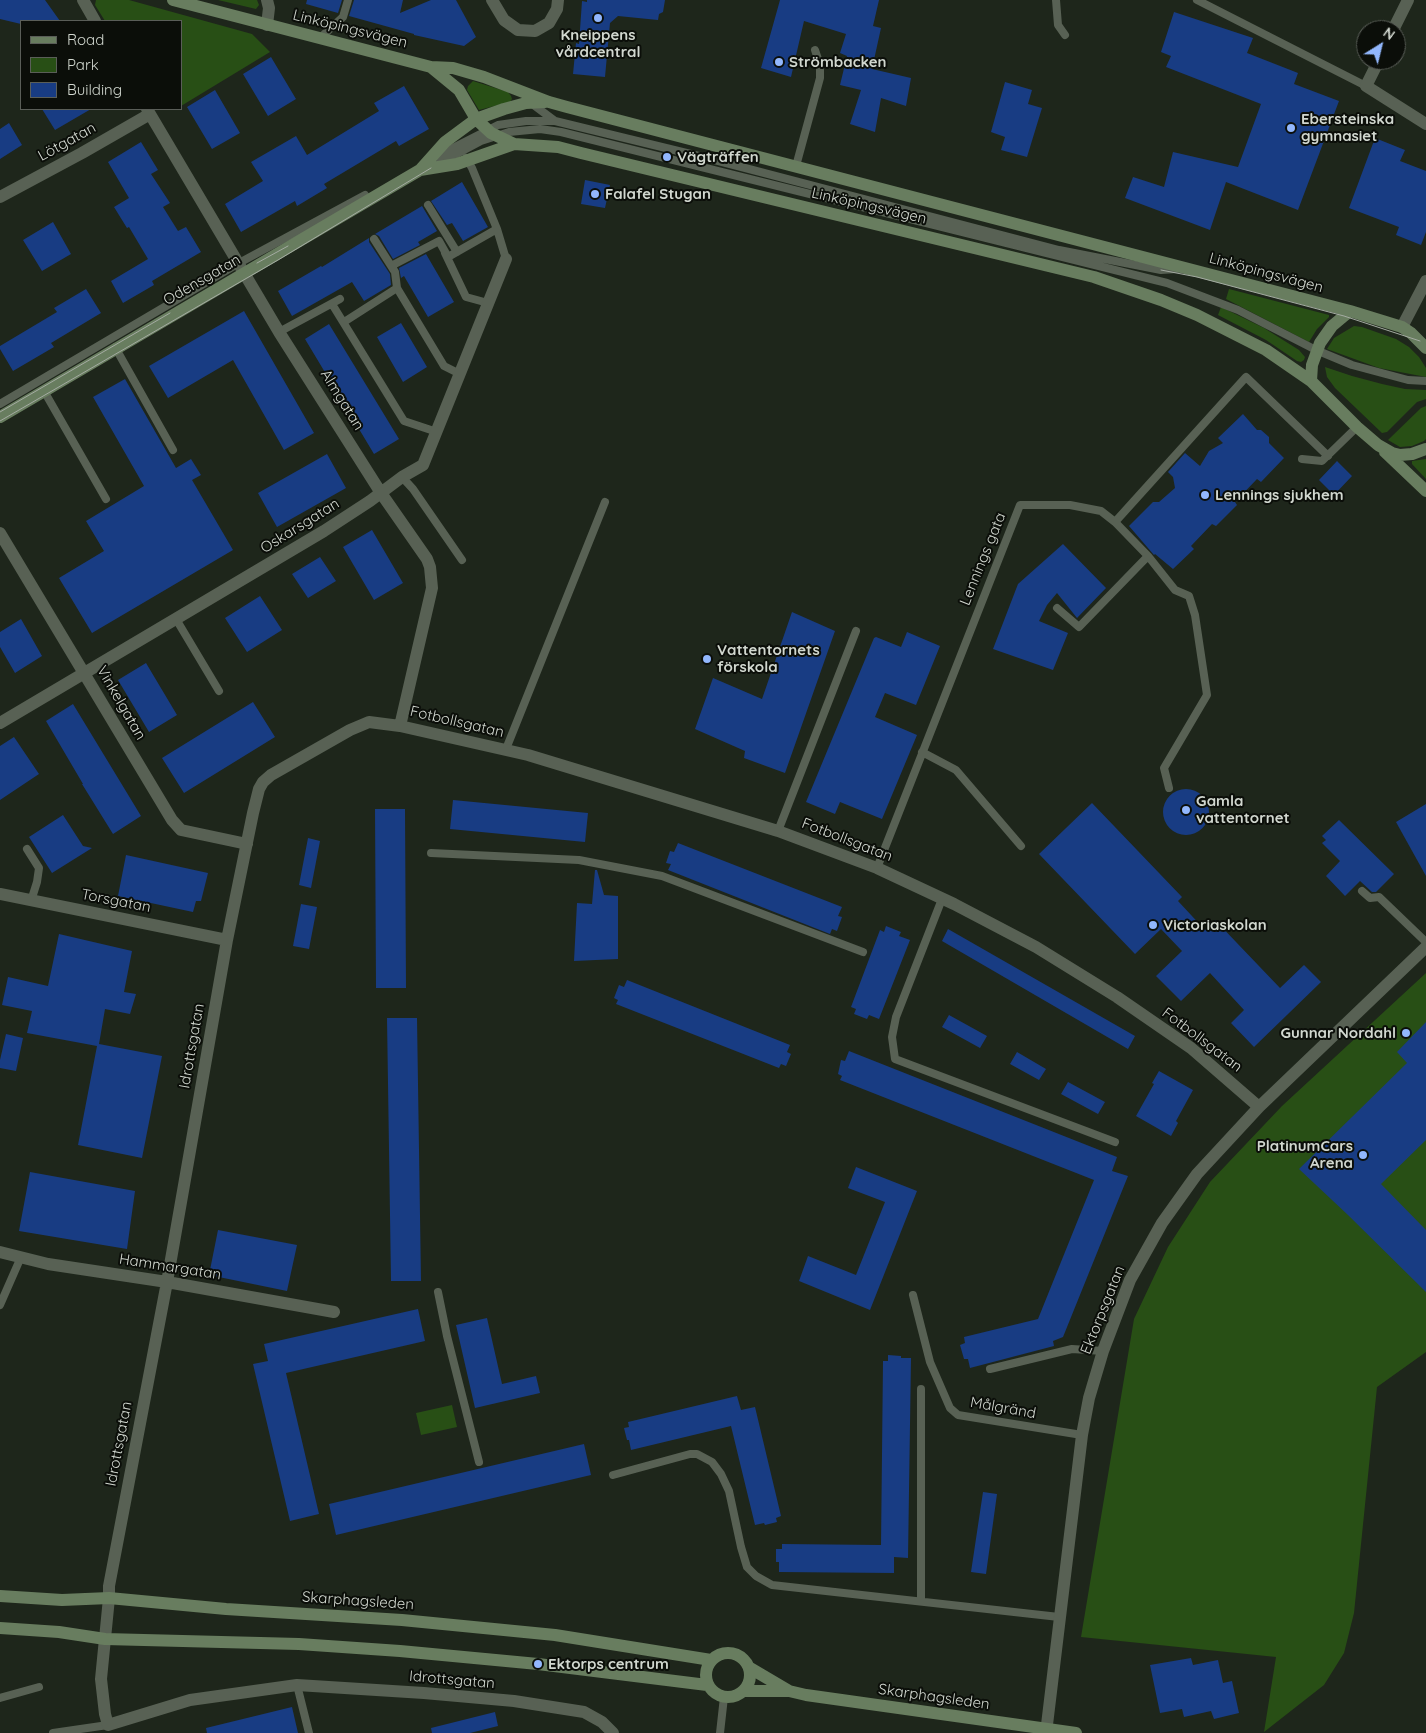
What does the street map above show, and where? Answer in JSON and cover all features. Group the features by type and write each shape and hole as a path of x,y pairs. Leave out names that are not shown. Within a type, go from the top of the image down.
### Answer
{"street":[{"path":"83,0 93,20"},
{"name":"Linköpingsvägen","path":"173,0 431,67 453,68 550,102 1350,311 1402,327"},
{"path":"267,0 269,8 267,24"},
{"path":"492,0 504,20 518,30 535,31 549,23 558,0"},
{"path":"1398,20 1408,0"},
{"name":"Linköpingsvägen","path":"431,67 459,90 476,120 491,133 514,144 558,147 1094,277 1161,300 1266,350 1310,381 1426,491"},
{"path":"1374,70 1366,86 1426,124"},
{"name":"Odensgatan","path":"426,167 445,142 476,120 504,108 550,102"},
{"name":"Lötgatan","path":"0,198 82,153 148,111"},
{"name":"Almgatan","path":"148,111 279,332 381,493 427,559 432,576 432,588 400,726"},
{"name":"Odensgatan","path":"0,417 44,391 113,344 242,269 426,167 457,164 464,155 514,144"},
{"name":"Oskarsgatan","path":"0,724 324,531 381,493 402,476 423,465 506,259"},
{"path":"1424,344 1402,327 1426,281"},
{"path":"1310,381 1316,350 1332,326 1350,311"},
{"path":"1378,445 1400,455 1412,454 1426,449"},
{"name":"Vinkelgatan","path":"0,533 85,673 148,783 176,825 181,830 247,844"},
{"name":"Fotbollsgatan","path":"369,722 400,726 528,754 778,831 877,868 942,898 1036,947 1117,997 1191,1048 1259,1107"},
{"name":"Idrottsgatan","path":"369,722 350,730 271,775 263,782 259,789 226,940 167,1282 109,1586 101,1679 105,1714 108,1725 190,1700 297,1685 514,1701 584,1712 602,1722 613,1733"},
{"name":"Torsgatan","path":"0,894 226,940"},
{"name":"Ektorpsgatan","path":"1046,1731 1082,1435 1089,1398 1103,1351 1130,1280 1162,1223 1197,1174 1259,1107 1426,947"},
{"name":"Hammargatan","path":"0,1252 48,1264 167,1282 334,1312"},
{"name":"Skarphagsleden","path":"0,1596 62,1600 109,1598 226,1609 402,1620 555,1635 711,1660"},
{"path":"0,1628 59,1632 105,1639 299,1644 538,1664 707,1685 718,1696 724,1697 739,1695 744,1691 750,1680 750,1668 747,1662 740,1656 722,1653 711,1660 706,1671 707,1685"},
{"name":"Skarphagsleden","path":"750,1668 789,1691"},
{"name":"Skarphagsleden","path":"744,1691 789,1691 1046,1731 1076,1733"}],"lane":[{"path":"319,39 343,17 348,0"},
{"path":"1056,0 1058,25 1065,35"},
{"path":"1197,0 1366,86"},
{"path":"796,166 820,78 820,64 815,50"},
{"path":"510,87 555,121"},
{"path":"426,167 512,122 555,121 703,157 1068,252 1162,270 1186,269"},
{"path":"506,259 497,229 472,168 464,155 491,133 524,129 561,132 1168,283 1238,310 1316,350 1352,365 1408,380 1426,381"},
{"path":"428,205 457,252"},
{"path":"446,253 448,257 497,229"},
{"path":"374,239 395,272 397,288 444,366 460,374"},
{"path":"391,266 439,241 466,297 488,303"},
{"path":"344,322 397,288"},
{"path":"279,332 340,299"},
{"path":"332,304 404,421 437,432"},
{"path":"0,404 113,344 173,450"},
{"path":"1115,522 1246,377 1328,456"},
{"path":"44,391 106,499"},
{"path":"1302,459 1322,462 1357,426"},
{"path":"402,476 462,560"},
{"path":"506,749 604,502"},
{"name":"Lennings gata","path":"877,868 1020,505 1070,505 1101,511 1115,522 1148,556 1175,590 1189,596 1195,615 1207,696 1164,768 1169,788"},
{"path":"1058,608 1079,627 1148,556"},
{"path":"176,619 219,692"},
{"path":"778,831 856,631"},
{"path":"922,752 956,770 1021,846"},
{"path":"27,849 39,868 31,901"},
{"path":"431,853 578,860 662,876 863,952"},
{"path":"1362,891 1370,898 1379,898 1426,942"},
{"path":"942,898 896,1017 892,1037 895,1059 1115,1142"},
{"path":"0,1305 21,1257"},
{"path":"438,1292 447,1336 480,1462"},
{"name":"Målgränd","path":"913,1295 930,1362 950,1408 958,1415 1082,1435"},
{"path":"990,1369 1072,1349 1103,1351"},
{"path":"921,1389 921,1601"},
{"path":"613,1475 690,1454 698,1454 712,1462 721,1474 729,1491 744,1560 750,1570 763,1581 772,1584 1059,1617"},
{"path":"297,1685 309,1733"},
{"path":"0,1698 39,1687"},
{"path":"720,1733 724,1697"},
{"path":"53,1733 108,1725"}],"green space":[{"path":"96,0 129,0 252,34 270,52 182,105 182,20 104,20 95,5"},
{"path":"218,0 257,0 259,5 256,9"},
{"path":"473,81 508,92 512,99 510,102 479,110 467,90"},
{"path":"1229,289 1329,315 1329,317 1317,329 1309,342 1226,299"},
{"path":"1221,307 1264,328 1299,350 1305,357 1304,360 1301,362 1297,361 1266,340 1218,315"},
{"path":"1354,326 1396,339 1409,347 1426,368 1426,377 1379,368 1327,349 1334,338"},
{"path":"1325,367 1382,384 1405,389 1426,390 1426,399 1417,402 1387,432 1382,433 1335,388 1327,377"},
{"path":"1426,406 1426,439 1424,441 1412,446 1400,447 1388,440 1421,408"},
{"path":"1426,459 1426,479 1412,464 1412,461"},
{"path":"1426,973 1426,1352 1377,1387 1354,1613 1344,1653 1324,1685 1264,1732 1276,1657 1081,1637 1134,1319 1168,1247 1210,1182 1282,1106"},
{"path":"452,1405 457,1427 421,1435 416,1413"}],"building":[{"path":"0,0 45,0 59,20 20,20 20,24 0,19"},
{"path":"307,0 342,0 338,13 306,4"},
{"path":"354,0 403,0 400,13 431,0 456,0 476,37 464,46 414,35 349,16"},
{"path":"587,0 665,0 663,12 659,14 658,20 618,16 610,23 605,77 573,74 576,43 579,44 582,1 587,2"},
{"name":"Strömbacken","path":"780,0 879,0 873,26 881,28 872,69 911,78 906,106 881,98 875,132 850,124 861,90 840,85 847,56 840,53 846,34 804,21 791,77 761,68"},
{"name":"Ebersteinska gymnasiet","path":"1174,12 1253,38 1247,53 1298,73 1294,84 1339,101 1298,210 1226,182 1210,230 1125,198 1133,177 1164,187 1173,152 1238,167 1261,104 1166,67 1171,56 1161,52"},
{"path":"271,57 296,99 268,116 243,74"},
{"path":"1005,82 1032,90 1028,104 1042,108 1027,157 1001,150 1005,137 991,132"},
{"path":"404,86 429,129 399,146 396,141 324,184 327,188 297,206 295,201 241,232 225,204 263,181 251,162 296,136 307,155 379,111 374,103"},
{"path":"215,90 240,133 212,149 187,107"},
{"path":"43,110 89,110 55,130"},
{"path":"9,123 22,145 0,159 0,129"},
{"path":"1375,138 1405,150 1400,161 1426,171 1426,232 1421,245 1396,235 1399,227 1349,208"},
{"path":"141,142 158,170 151,174 170,203 163,207 178,231 186,227 201,252 152,281 154,285 123,303 111,281 148,259 129,227 127,228 114,207 129,198 108,162"},
{"name":"Falafel Stugan","path":"585,180 610,185 605,208 581,204"},
{"path":"462,182 488,227 463,241 452,223 447,225 431,201"},
{"path":"422,206 437,231 418,242 420,245 393,259 379,236 375,234"},
{"path":"53,222 71,254 42,271 23,240"},
{"path":"369,238 369,242 390,274 391,285 364,301 352,282 292,316 278,291"},
{"path":"426,254 454,302 428,317 404,276 401,278 399,268"},
{"path":"86,289 101,313 51,343 54,347 13,371 0,346 57,312 54,308"},
{"path":"244,311 314,433 284,450 233,360 168,398 149,366"},
{"path":"401,323 427,367 403,382 377,337"},
{"path":"329,324 399,439 374,454 305,339"},
{"path":"125,379 176,468 191,459 201,475 192,480 233,550 92,633 59,578 104,551 86,521 144,486 93,397"},
{"name":"Lennings sjukhem","path":"1243,414 1257,430 1261,430 1269,437 1269,443 1284,458 1261,482 1257,479 1235,502 1237,505 1216,526 1212,524 1191,546 1194,549 1173,569 1154,555 1129,526 1153,502 1159,502 1175,488 1173,477 1168,472 1185,453 1200,466 1209,451 1223,443 1218,438"},
{"path":"327,454 346,488 277,527 258,493"},
{"path":"1337,461 1352,476 1334,495 1319,480"},
{"path":"372,530 403,583 374,600 343,547"},
{"path":"1063,544 1106,588 1077,618 1057,593 1047,605 1039,621 1068,633 1053,670 993,649 1018,584"},
{"path":"320,557 336,581 308,598 292,574"},
{"path":"260,596 282,630 247,652 225,618"},
{"name":"Vattentornets förskola","path":"792,612 835,631 785,773 744,758 745,751 695,729 713,678 762,699"},
{"path":"21,619 42,656 15,673 0,647 0,632"},
{"path":"907,632 940,646 916,705 885,693 875,717 917,735 882,819 840,802 835,814 806,802 874,638 876,637 901,647"},
{"path":"146,663 177,715 149,732 118,680"},
{"path":"253,702 275,737 184,793 162,758"},
{"path":"73,704 141,816 113,834 46,721"},
{"path":"14,737 39,774 0,800 0,746"},
{"name":"Gamla vattentornet","path":"1186,789 1199,793 1205,799 1209,812 1205,825 1199,831 1186,835 1173,831 1167,825 1163,812 1167,799 1173,793"},
{"path":"453,800 588,813 585,842 450,829"},
{"name":"Victoriaskolan","path":"1092,803 1182,897 1178,901 1205,930 1215,920 1280,988 1304,965 1321,982 1254,1047 1231,1023 1244,1010 1210,973 1181,1001 1156,976 1182,951 1161,929 1135,954 1039,854"},
{"path":"1426,804 1426,876 1396,822"},
{"path":"375,809 405,809 406,988 376,988"},
{"path":"63,815 83,846 92,848 52,873 29,837"},
{"path":"1339,820 1394,874 1376,892 1372,892 1360,881 1345,896 1326,876 1340,861 1322,843 1326,840 1322,836"},
{"path":"308,838 320,841 311,888 299,885"},
{"path":"678,843 842,907 838,916 842,917 837,931 832,929 830,934 668,870 671,864 666,863 670,851 674,852"},
{"path":"126,855 208,873 201,901 196,901 193,912 118,896"},
{"path":"595,870 597,870 604,895 618,896 618,959 574,961 577,903 592,904"},
{"path":"301,904 317,907 309,949 293,946"},
{"path":"886,926 901,932 899,936 910,940 879,1019 869,1015 867,1019 854,1014 856,1009 851,1007 880,930 884,932"},
{"path":"948,929 1135,1036 1128,1049 942,941"},
{"path":"59,934 132,951 124,992 136,994 130,1014 105,1009 99,1044 162,1056 142,1158 78,1145 97,1046 27,1033 32,1011 2,1005 8,977 48,986"},
{"path":"627,980 790,1045 787,1052 791,1054 786,1066 781,1064 779,1068 616,1004 618,1000 614,998 619,985 624,987"},
{"path":"949,1015 987,1036 980,1048 942,1027"},
{"path":"387,1018 417,1018 421,1281 391,1281"},
{"name":"PlatinumCars Arena","path":"1426,1022 1426,1140 1381,1184 1426,1230 1426,1292 1299,1169 1407,1063 1397,1052"},
{"path":"6,1034 23,1038 16,1071 0,1068"},
{"path":"849,1051 1117,1157 1112,1171 1128,1176 1063,1337 1053,1341 1054,1346 970,1368 968,1359 964,1359 960,1345 965,1343 964,1337 1038,1319 1094,1180 840,1080 842,1076 838,1074 841,1060 845,1061"},
{"path":"1017,1052 1046,1069 1039,1080 1010,1064"},
{"path":"1159,1071 1193,1090 1176,1121 1178,1123 1171,1136 1136,1116"},
{"path":"1068,1082 1105,1102 1098,1114 1061,1094"},
{"path":"856,1167 917,1191 870,1310 799,1281 808,1256 856,1275 885,1202 848,1188"},
{"path":"30,1172 135,1191 127,1249 19,1231"},
{"path":"218,1230 297,1245 287,1291 209,1275"},
{"path":"418,1309 425,1341 286,1373 319,1514 290,1521 253,1364 268,1361 264,1344"},
{"path":"487,1318 502,1384 536,1376 540,1393 475,1408 456,1325"},
{"path":"888,1355 911,1358 908,1558 894,1557 894,1573 779,1572 779,1562 776,1562 776,1549 782,1549 782,1544 881,1545 883,1361 888,1361"},
{"path":"737,1396 741,1410 755,1407 781,1516 776,1518 777,1522 755,1525 731,1426 631,1450 629,1440 627,1440 624,1428 629,1427 628,1422"},
{"path":"584,1444 591,1475 336,1535 329,1504"},
{"path":"983,1492 997,1494 986,1574 971,1572"},
{"path":"1191,1658 1193,1665 1218,1660 1223,1683 1232,1681 1239,1713 1214,1719 1211,1711 1184,1717 1182,1709 1160,1713 1150,1665"},
{"path":"292,1707 298,1733 207,1733 206,1728"},
{"path":"495,1712 498,1726 470,1733 432,1733 431,1728"}],"tram line":[{"path":"0,421 278,260 431,168"},
{"path":"257,263 288,246"},
{"path":"1161,270 1197,277 1344,316 1420,341"},
{"path":"0,412 170,313"}],"place":[{"name":"Kneippens vårdcentral","path":"598,18"},
{"name":"Strömbacken","path":"779,62"},
{"name":"Ebersteinska gymnasiet","path":"1291,128"},
{"name":"Vägträffen","path":"667,157"},
{"name":"Falafel Stugan","path":"595,194"},
{"name":"Lennings sjukhem","path":"1205,495"},
{"name":"Vattentornets förskola","path":"707,659"},
{"name":"Gamla vattentornet","path":"1186,810"},
{"name":"Victoriaskolan","path":"1153,925"},
{"name":"Gunnar Nordahl","path":"1406,1033"},
{"name":"PlatinumCars Arena","path":"1363,1155"},
{"name":"Ektorps centrum","path":"538,1664"}]}
